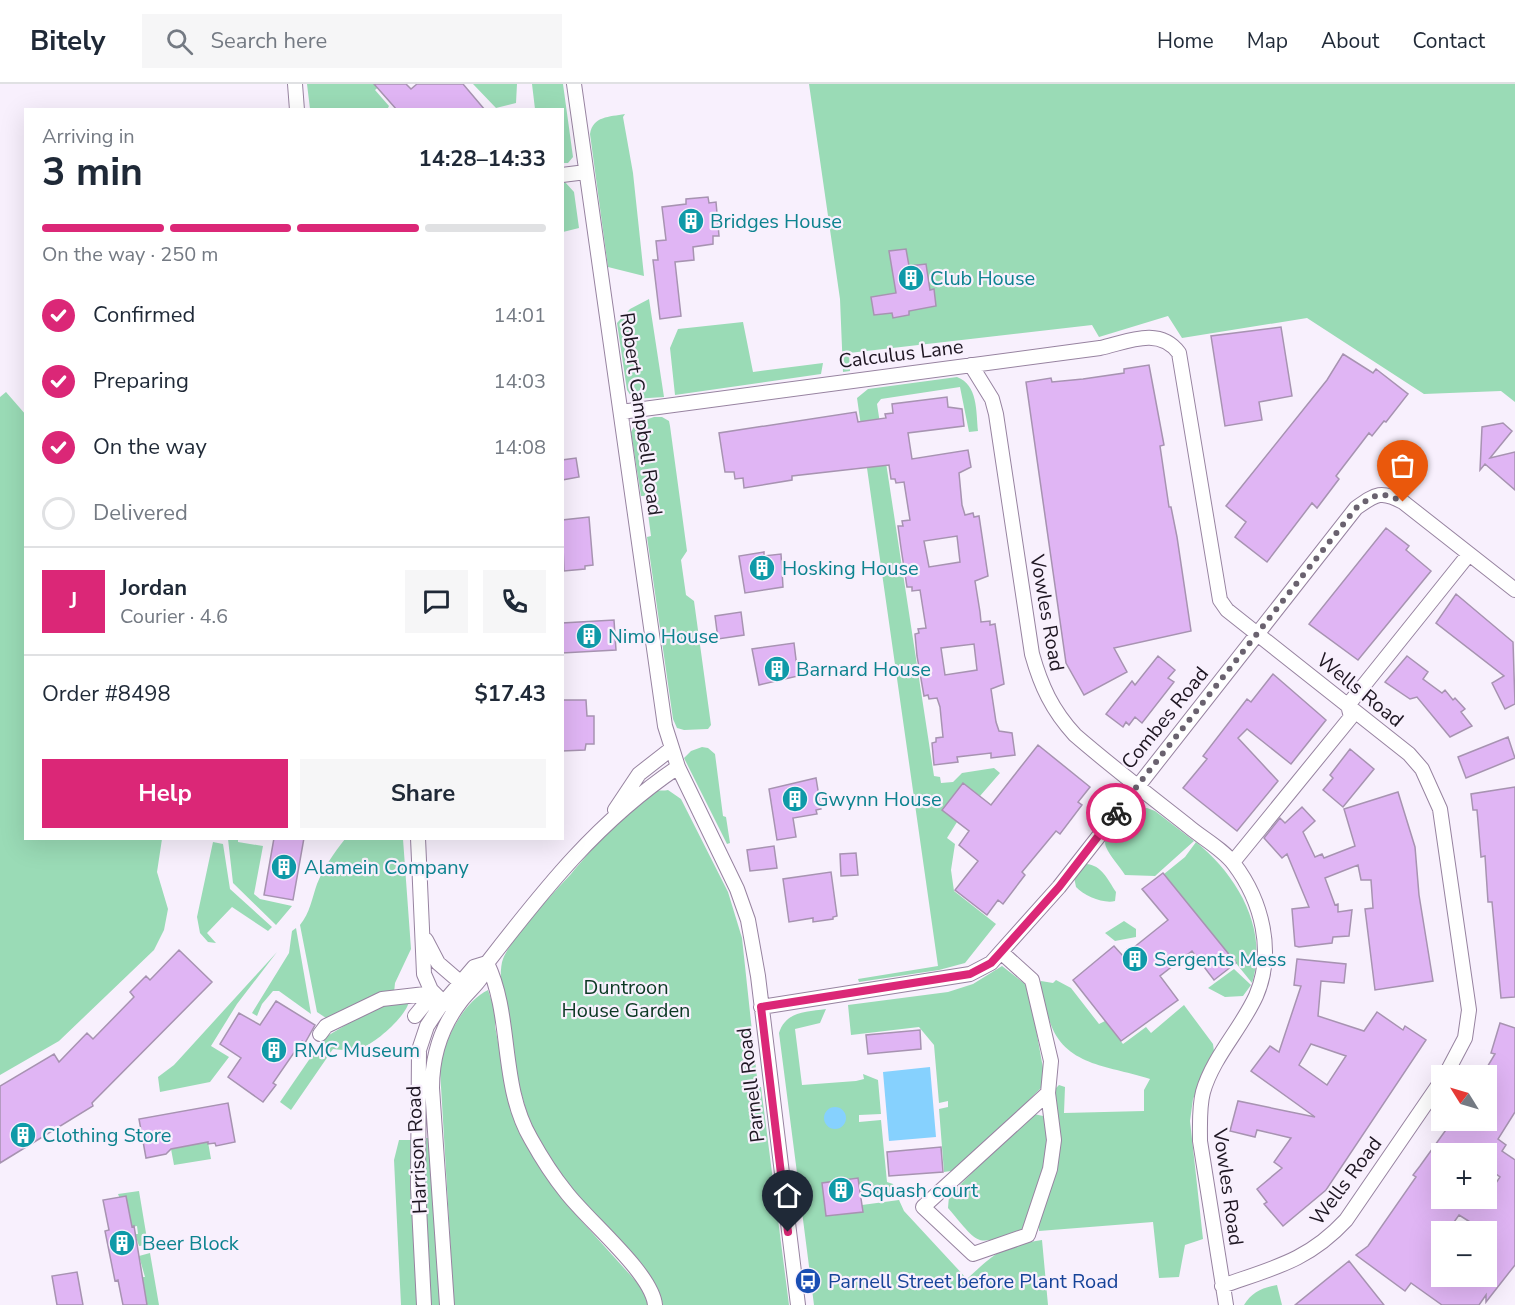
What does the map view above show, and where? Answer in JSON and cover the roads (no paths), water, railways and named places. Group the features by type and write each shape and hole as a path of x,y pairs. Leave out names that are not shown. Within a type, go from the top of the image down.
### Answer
{"street":[{"path":"287,84 297,105"},
{"path":"295,84 297,105"},
{"name":"Robert Campbell Road","path":"574,84 658,684 671,749 678,767"},
{"path":"564,175 586,172"},
{"name":"Calculus Lane","path":"621,412 1100,348 1153,336 1172,344 1179,353"},
{"name":"Wells Road","path":"1179,353 1216,589 1227,610 1408,754 1422,769 1440,809 1469,1010 1465,1038 1451,1065"},
{"name":"Vowles Road","path":"971,365 992,399 999,430 1032,654 1041,686 1060,719 1075,735 1233,862 1258,909 1264,931 1265,962 1256,996 1215,1066 1203,1092 1200,1141 1226,1305"},
{"name":"Combes Road","path":"761,1007 970,974 991,963 1059,887 1356,508 1372,496 1388,494 1403,502 1469,554"},
{"path":"1233,862 1351,717 1348,705 1469,554 1515,590"},
{"path":"462,999 480,980 487,963 537,898 609,819 639,774 671,749"},
{"path":"609,819 678,767"},
{"name":"Parnell Road","path":"678,767 743,905 753,945 798,1305"},
{"path":"418,840 424,974 439,997"},
{"path":"423,933 438,963 460,982 462,999"},
{"path":"1001,952 1032,980 1051,1061 1048,1093 1054,1140 1050,1169 1028,1235 974,1254 923,1207 1048,1093"},
{"path":"460,982 474,967 487,963"},
{"path":"487,963 496,986 507,1064 514,1095 531,1139 565,1192 642,1275 654,1297 655,1305"},
{"name":"Harrison Road","path":"424,1305 418,1187 419,1058 427,1026 439,997 460,982"},
{"path":"320,1034 326,1026 382,999 439,997 462,999"},
{"path":"415,1016 439,997"},
{"name":"Harrison Road","path":"447,1305 433,1129 432,1066 440,1038 462,999"},
{"name":"Wells Road","path":"1222,1286 1293,1262 1327,1240 1346,1220 1431,1096"}],"water":[{"path":"930,1067 936,1137 889,1141 883,1072"},
{"path":"835,1107 843,1110 846,1118 843,1126 835,1129 827,1126 824,1118 827,1110"}],"place":[{"name":"Bridges House","path":"691,221"},
{"name":"Club House","path":"911,278"},
{"name":"Hosking House","path":"762,568"},
{"name":"Nimo House","path":"589,636"},
{"name":"Barnard House","path":"777,669"},
{"name":"Gwynn House","path":"795,799"},
{"name":"Alamein Company","path":"284,867"},
{"name":"Sergents Mess","path":"1135,959"},
{"name":"RMC Museum","path":"274,1050"},
{"name":"Clothing Store","path":"23,1135"},
{"name":"Squash court","path":"841,1190"},
{"name":"Beer Block","path":"122,1243"},
{"name":"Parnell Street before Plant Road","path":"808,1281"}],"park label":[{"name":"Duntroon House Garden","path":"626,998"}]}
